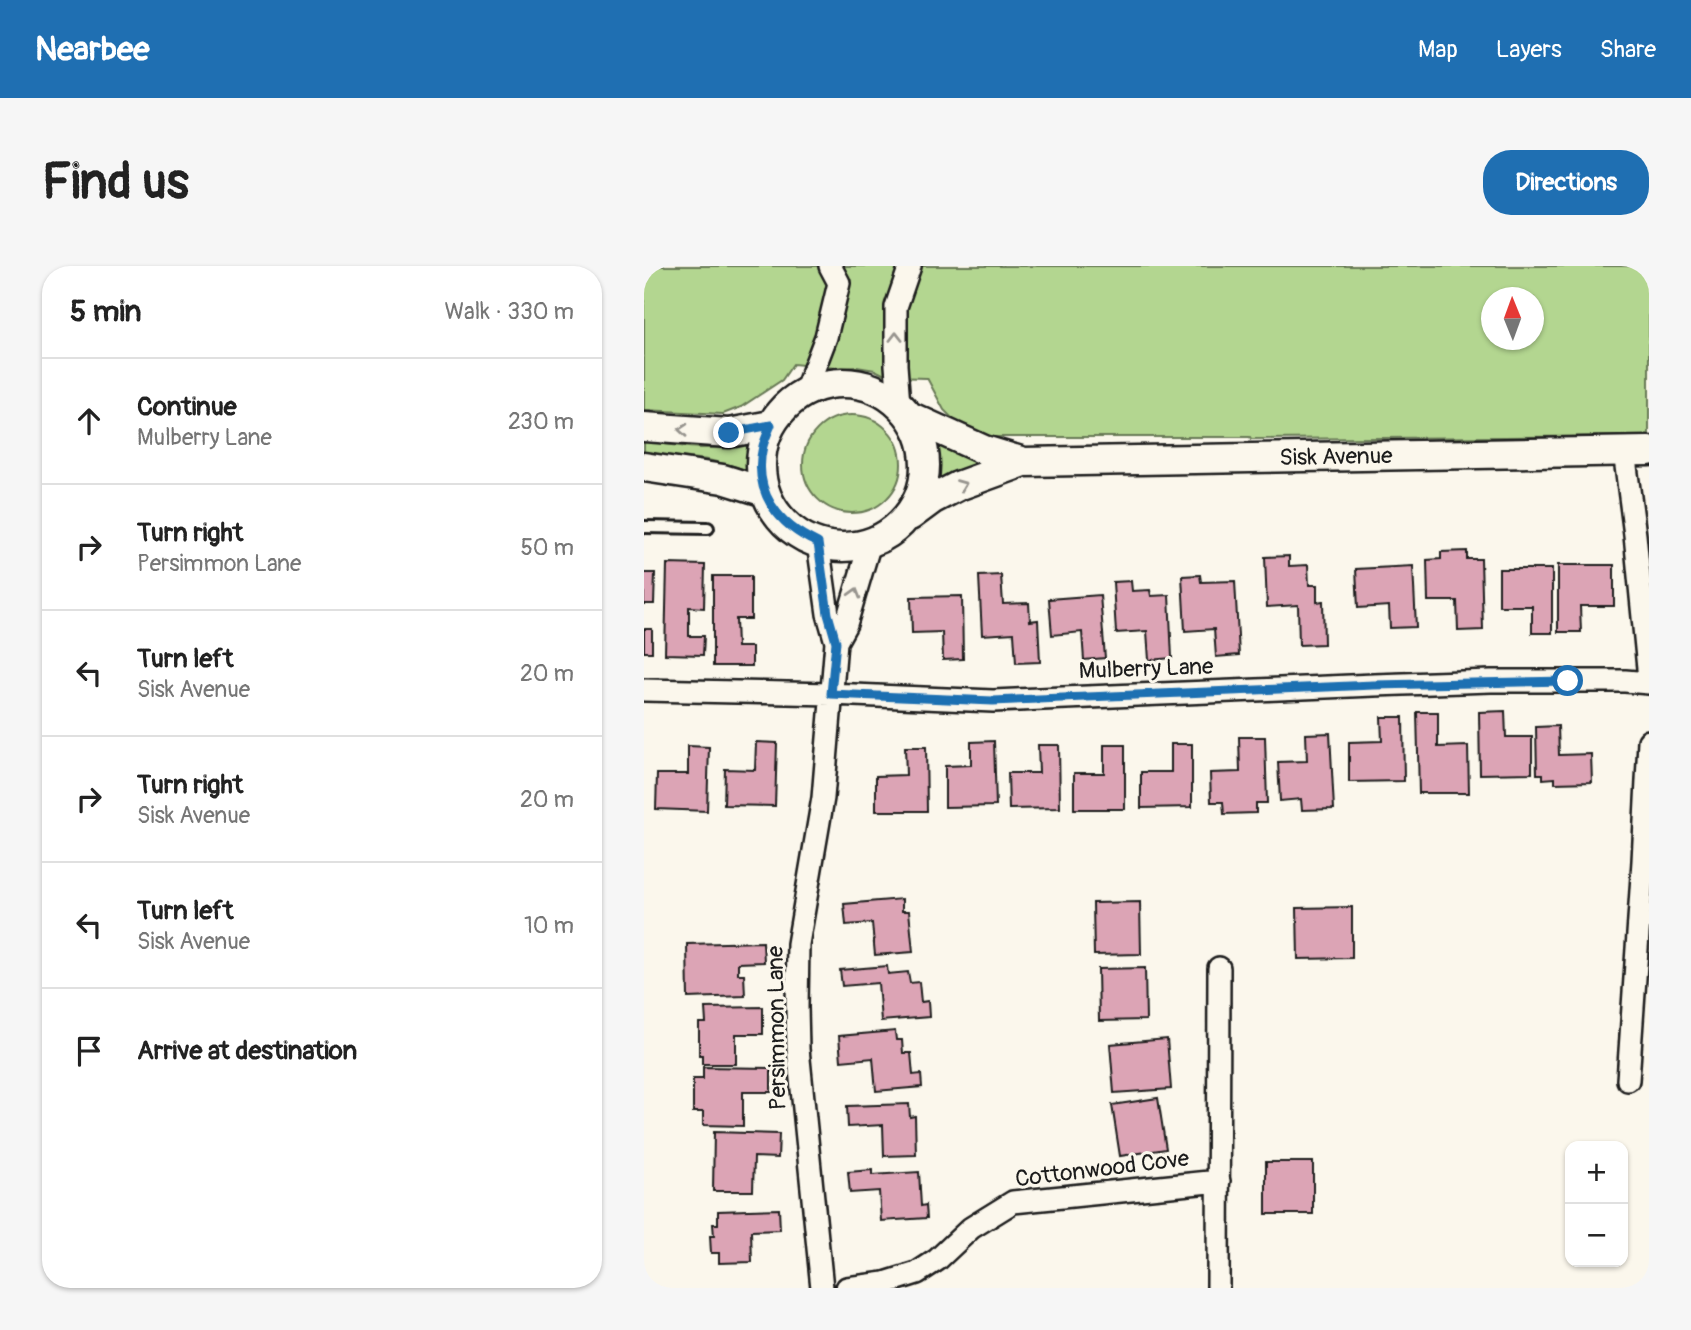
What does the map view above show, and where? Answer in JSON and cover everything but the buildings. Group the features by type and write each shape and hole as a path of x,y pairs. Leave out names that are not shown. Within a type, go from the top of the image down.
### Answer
{"street":[{"path":"895,266 896,365 904,410"},
{"path":"896,307 910,266"},
{"path":"805,392 826,337 838,272"},
{"name":"Sisk Avenue","path":"1024,462 958,486 933,499 890,533 870,543 844,547 818,543 800,535 785,523 773,509 765,492 761,469 763,447 771,425 786,406 805,392 829,384 854,383 878,391 904,410 984,450 1024,462 1637,451"},
{"name":"Sisk Avenue","path":"904,410 922,440 926,468 920,495 906,519"},
{"path":"644,428 729,433 771,425"},
{"path":"1637,451 1649,681"},
{"path":"644,467 723,479 765,492"},
{"name":"Persimmon Lane","path":"818,543 828,614 836,642 823,798 798,943 797,1007 798,1049 822,1288"},
{"name":"Persimmon Lane","path":"836,642 846,624 870,543"},
{"name":"Mulberry Lane","path":"644,691 831,694 993,701 1447,682 1649,681"},
{"path":"1628,1080 1641,1002 1649,741"},
{"path":"1218,1288 1219,968"},
{"name":"Cottonwood Cove","path":"847,1288 885,1283 917,1273 937,1260 971,1228 1013,1202 1219,1181"}],"lane":[{"path":"644,527 708,528"}],"green space":[{"path":"644,266 1649,266 1649,436 1251,439 987,437 960,426 944,410 927,378 889,377 875,370 857,367 793,364 782,380 741,407 723,414 644,410"},
{"path":"852,415 871,419 887,429 897,445 901,464 897,483 887,499 871,509 852,513 833,509 817,499 807,483 803,464 807,445 817,429 833,419"},
{"path":"761,437 757,476 737,467 708,460 644,453 644,441 708,448"},
{"path":"925,438 990,462 922,502 930,470"}],"route":[{"path":"729,433 771,425 763,447 761,469 765,492 773,509 785,523 800,535 818,543 828,614 836,642 831,694 993,701 1374,685 1568,681"}]}
